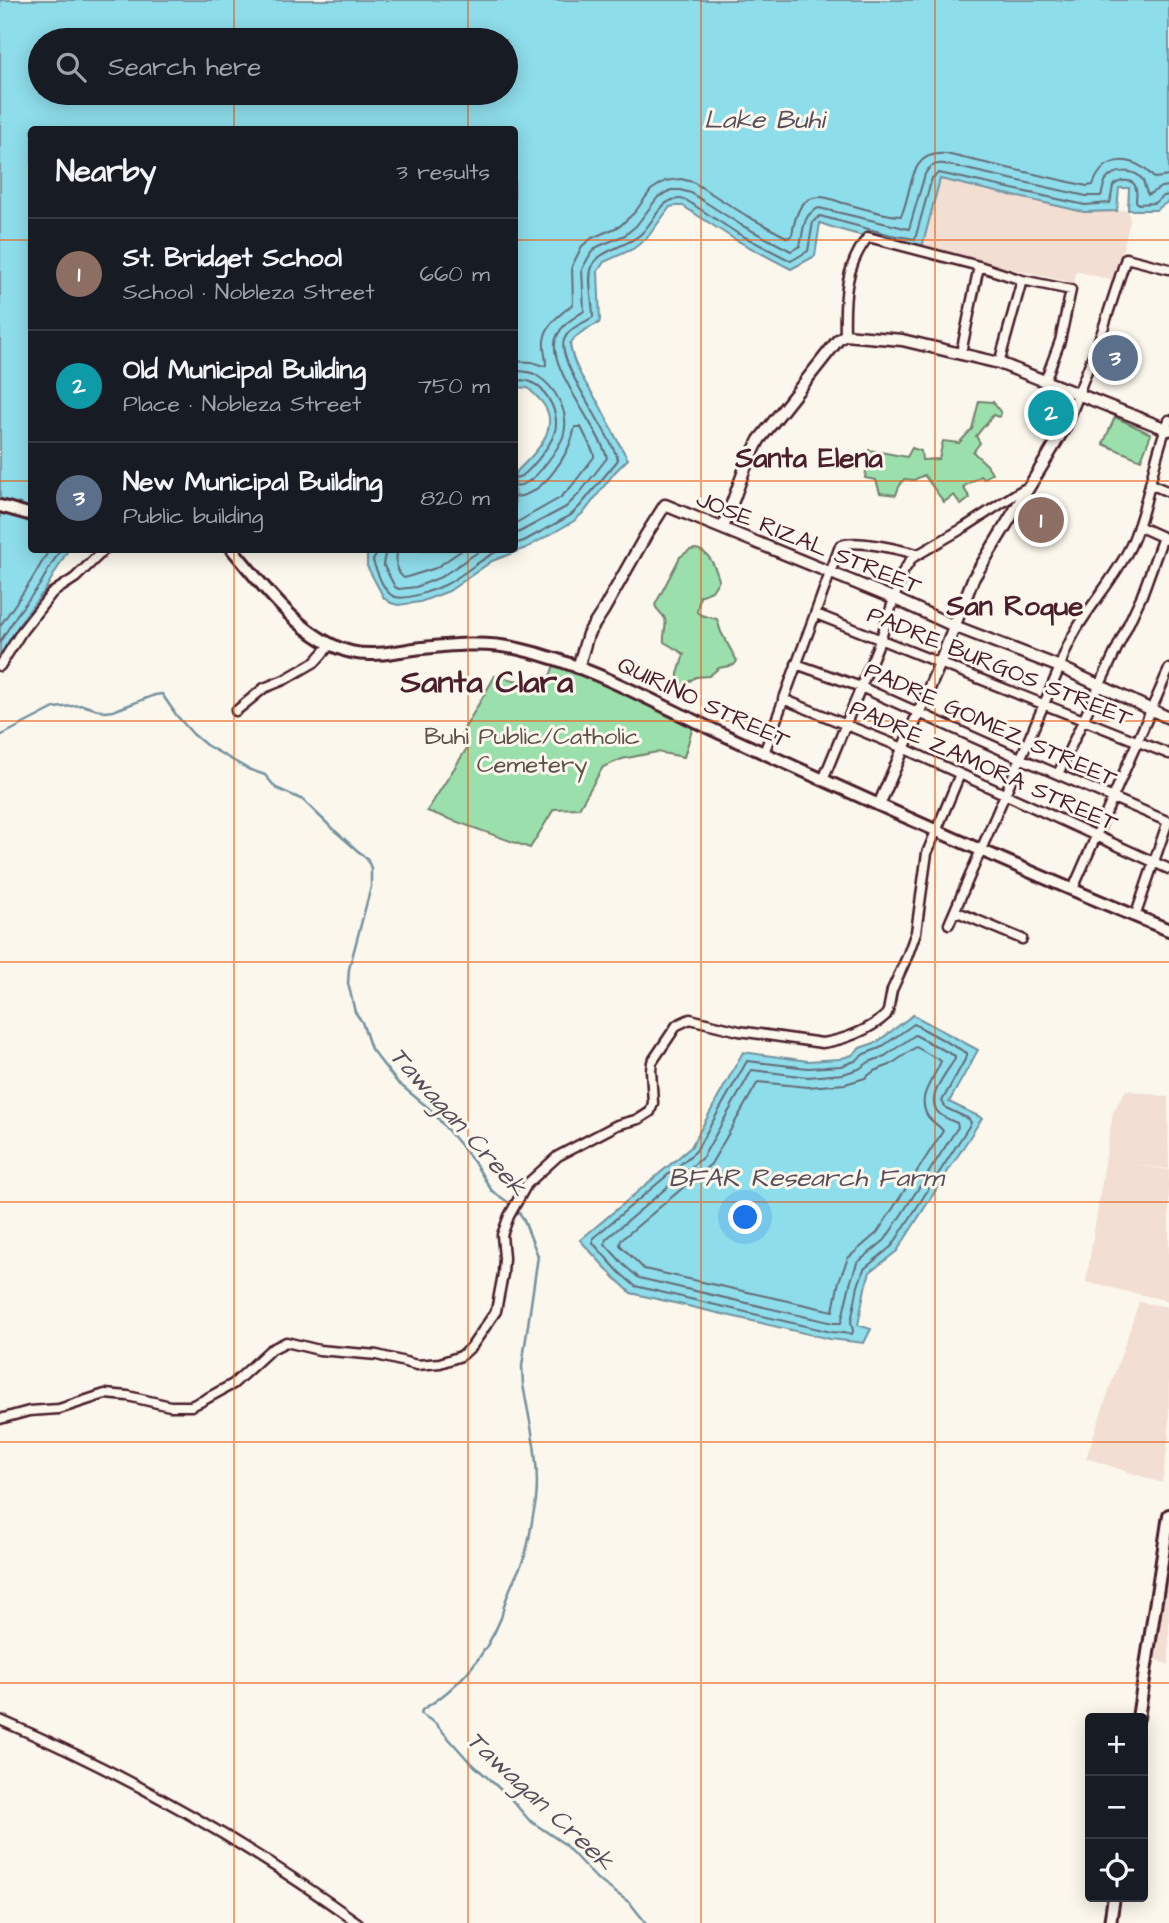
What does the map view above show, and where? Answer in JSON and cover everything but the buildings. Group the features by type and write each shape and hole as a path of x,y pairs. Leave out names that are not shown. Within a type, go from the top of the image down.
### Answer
{"main road":[{"path":"0,506 28,514"},
{"name":"QUIRINO STREET","path":"236,553 297,620 331,644 351,652 371,654 443,646 493,645 556,659 660,703 981,851 1169,930"},
{"path":"1139,1713 1169,1515"},
{"path":"1111,1923 1113,1902"}],"street":[{"path":"845,335 844,295 848,275 860,247 869,237 1022,280 1071,290 1060,341 1045,381"},
{"path":"878,805 940,663 973,579 1058,439 1102,332 1126,258 1169,269"},
{"path":"961,353 979,266"},
{"path":"999,363 1022,280"},
{"path":"723,528 745,468 759,440 838,340 845,335 902,340 999,363 1168,426 1133,541 1065,648 1060,667 949,924"},
{"path":"1150,484 1169,492"},
{"path":"823,780 881,638 903,572 912,558 1028,487"},
{"name":"JOSE RIZAL STREET","path":"578,668 588,634 665,505 1060,667 1169,718"},
{"path":"1058,774 1166,539 1138,526"},
{"path":"765,753 840,546 846,543 917,554"},
{"path":"0,666 22,631 52,593 75,578 101,553"},
{"name":"PADRE BURGOS STREET","path":"816,614 1169,754"},
{"path":"236,711 264,688 315,662 331,644"},
{"name":"PADRE GOMEZ STREET","path":"796,664 861,687 1169,822"},
{"path":"1073,889 1169,669"},
{"name":"PADRE ZAMORA STREET","path":"783,699 903,748 1169,869"},
{"path":"0,1419 29,1410 59,1409 106,1394 170,1406 191,1406 233,1384 271,1350 286,1342 319,1350 377,1355 417,1365 458,1358 472,1346 496,1311 503,1274 502,1235 527,1184 554,1158 617,1125 639,1119 650,1112 653,1103 652,1062 677,1025 690,1019 738,1031 822,1043 854,1034 880,1020 888,1011 892,990 916,932 927,853 960,774"},
{"path":"1135,917 1169,822"},
{"path":"955,911 1022,939"},
{"path":"0,1720 104,1769 209,1825 321,1896 358,1923"}],"shaded area":[{"path":"939,179 1084,212 1128,210 1130,221 1115,281 1076,271 1074,283 916,247 922,247"},
{"path":"1126,1090 1168,1097 1169,1169 1129,1164 1169,1170 1169,1301 1086,1282 1113,1112"},
{"path":"1139,1302 1169,1307 1169,1436 1162,1483 1086,1458"},
{"path":"1166,1560 1169,1561 1169,1665 1153,1658"}],"green space":[{"path":"979,401 993,402 1001,413 999,417 993,415 976,436 980,443 973,452 992,473 963,487 970,498 961,505 954,495 944,502 924,475 914,480 904,479 896,495 880,493 876,480 865,478 869,450 907,457 912,448 921,451 922,460 939,459 943,441 959,443 972,429"},
{"path":"1115,417 1151,434 1141,460 1103,444"},
{"path":"696,549 708,557 719,580 712,591 700,596 697,612 717,619 737,661 734,665 719,668 709,676 696,677 682,686 678,683 678,674 684,654 664,642 665,619 655,605 680,557"},
{"name":"Buhi Public/Catholic Cemetery","path":"554,665 630,694 694,723 684,757 657,752 622,759 603,767 579,808 554,809 530,848 427,811 469,745 460,736 495,676 546,687"}],"water":[{"name":"Lake Buhi","path":"0,0 1169,0 1169,201 1156,210 1128,210 1129,188 1119,188 1117,211 1084,212 940,179 922,247 857,234 820,223 815,256 791,269 734,239 683,206 675,206 670,207 647,238 633,249 604,262 598,271 599,323 580,334 570,344 577,368 628,459 574,521 518,551 518,470 536,451 547,433 549,424 544,405 528,388 518,387 518,126 28,126 28,553 66,553 45,590 24,617 0,656"},
{"name":"Lake Buhi","path":"513,553 492,561 449,591 420,602 398,605 384,598 367,566 367,555"},
{"name":"BFAR Research Farm","path":"913,1015 978,1050 949,1102 982,1118 897,1251 870,1272 858,1325 871,1329 864,1343 830,1339 631,1293 580,1240 691,1147 743,1052 808,1061 839,1059 877,1042"}],"waterway":[{"name":"Tawagan Creek","path":"0,736 54,708 82,705 105,712 113,711 162,694 177,716 206,745 248,769 265,775 276,788 303,800 367,859 371,868 371,887 349,969 348,983 355,1012 362,1022 371,1049 397,1082 431,1110 474,1162 492,1191 515,1207 523,1218 538,1256 522,1366 537,1473 536,1500 528,1545 501,1618 487,1646 459,1682 422,1710 421,1714 435,1723 529,1820 563,1843 597,1879 630,1903 646,1923"}],"place":[{"name":"New Municipal Building","path":"1115,358"},
{"name":"Old Municipal Building","path":"1051,413"},
{"name":"St. Bridget School","path":"1041,520"}],"district":[{"name":"Santa Elena","path":"809,457"},
{"name":"San Roque","path":"1015,605"},
{"name":"Santa Clara","path":"487,681"}]}
